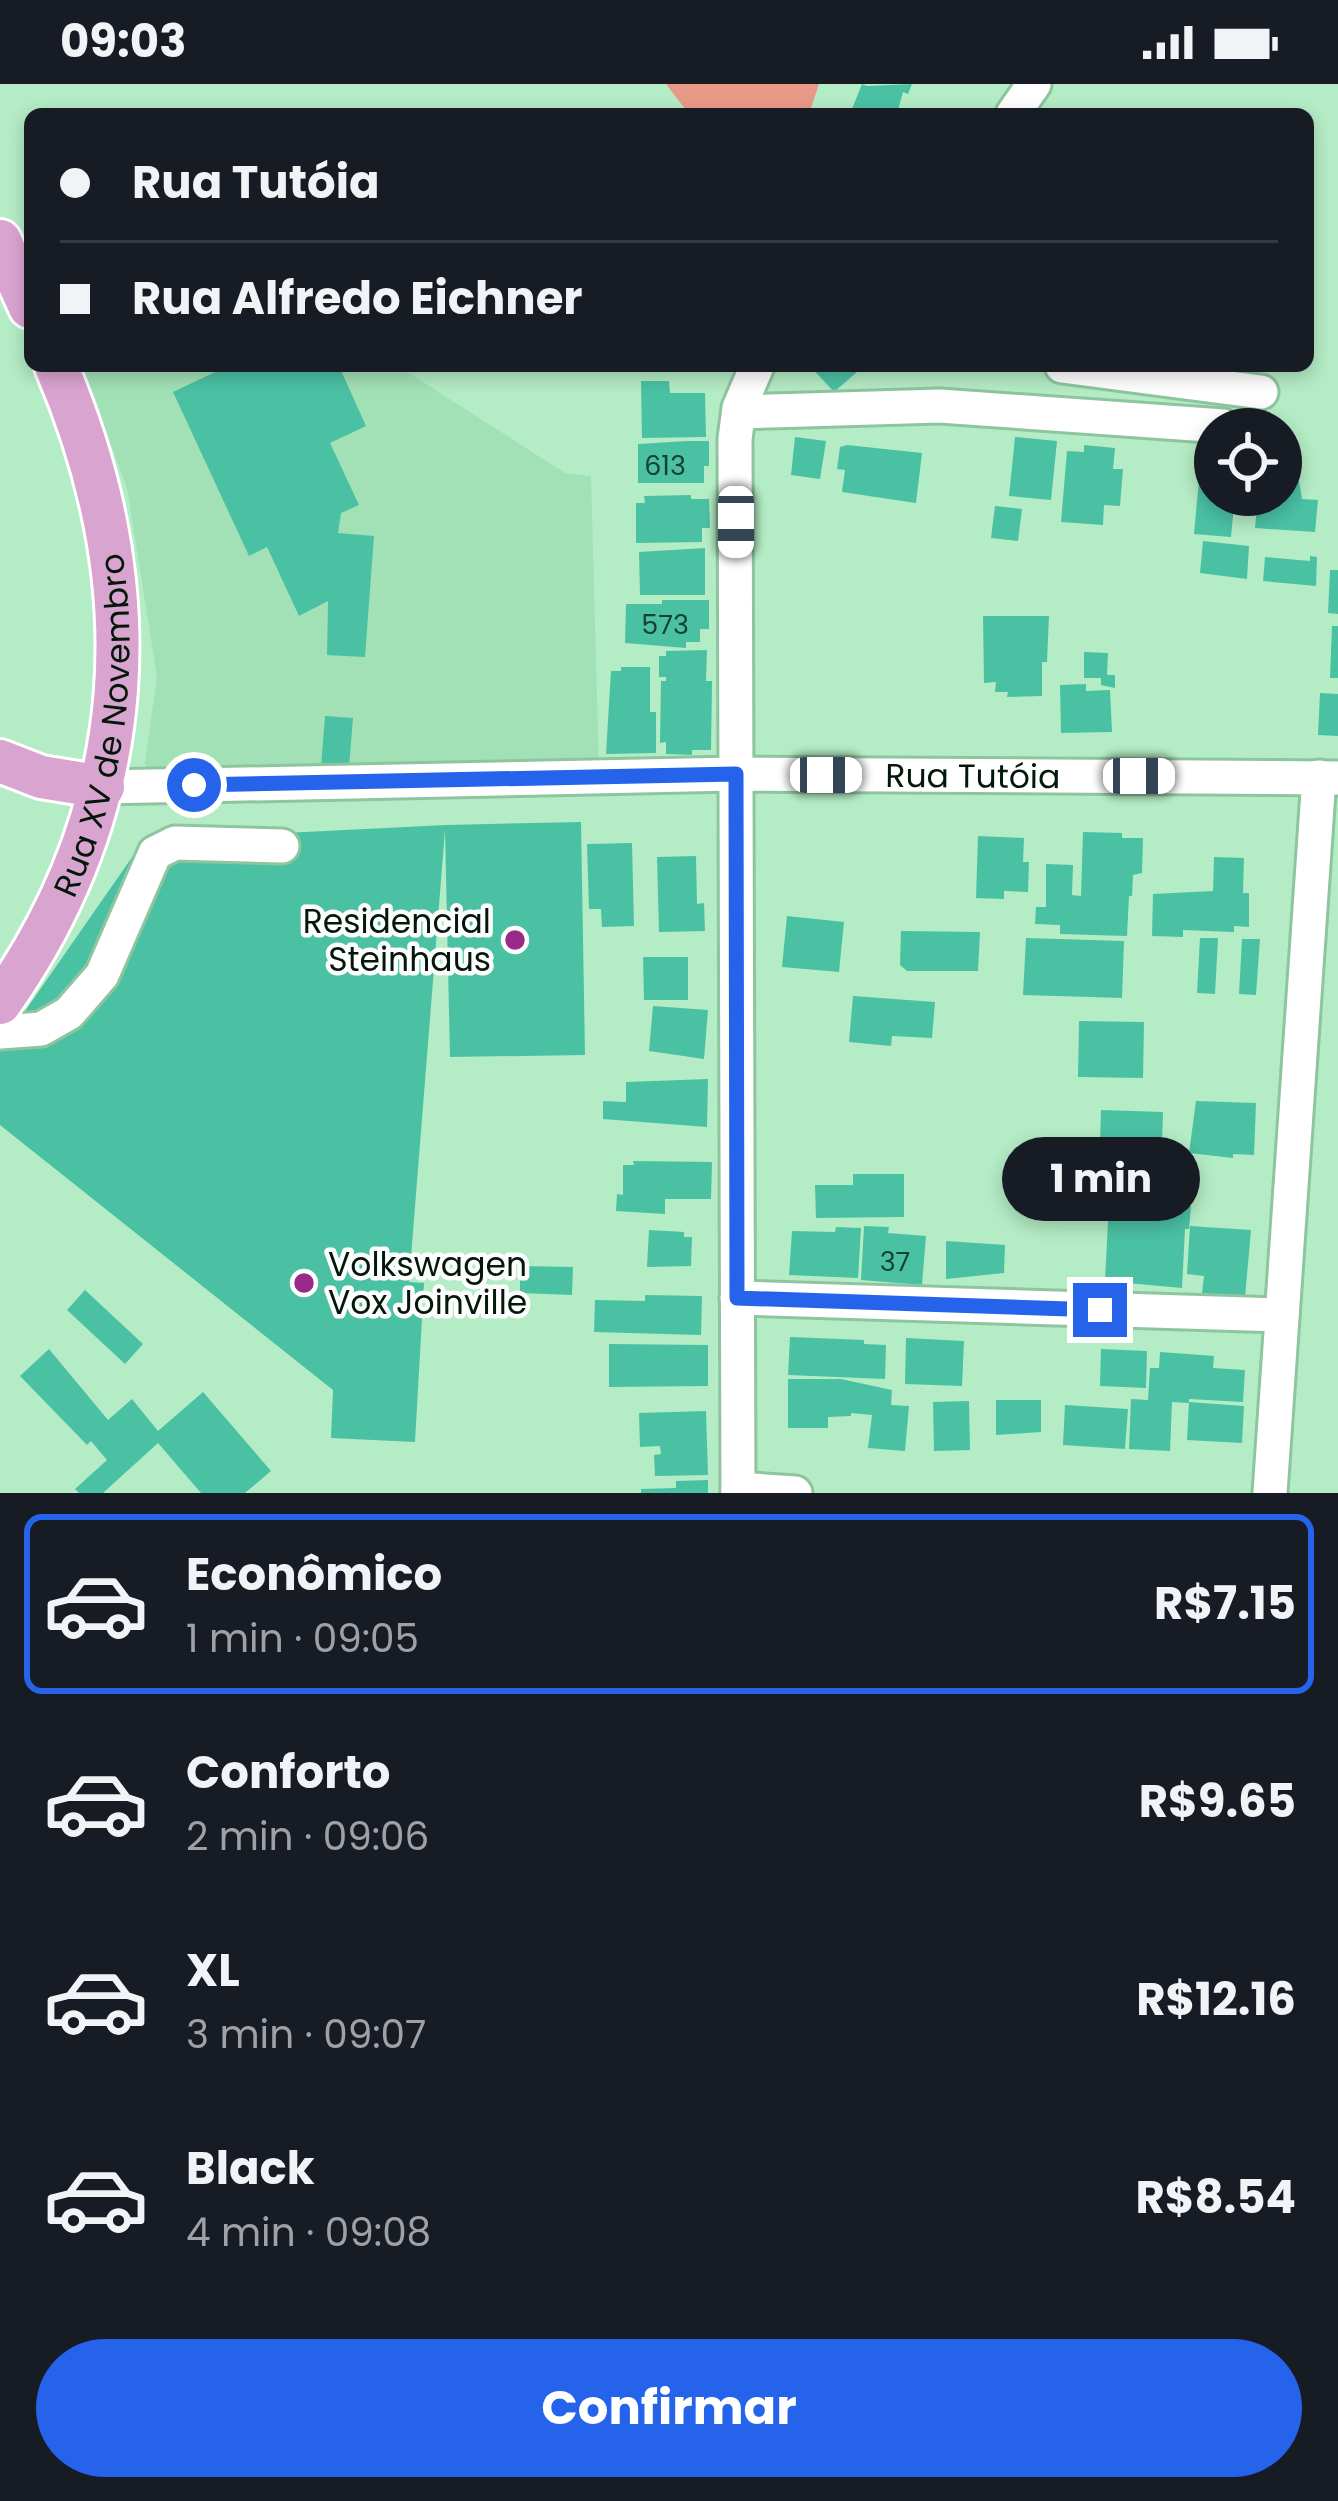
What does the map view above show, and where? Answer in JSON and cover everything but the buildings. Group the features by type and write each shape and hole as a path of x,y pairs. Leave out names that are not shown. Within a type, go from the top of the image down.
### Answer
{"main road":[{"path":"0,241 24,294"},
{"name":"Rua XV de Novembro","path":"0,1003 59,903 85,844 103,787 118,699 114,581 92,470 58,372"},
{"path":"0,761 40,777 103,787"}],"street":[{"path":"754,372 746,386 735,439 738,1491 795,1493"},
{"path":"1107,372 1262,392"},
{"path":"739,412 940,406 1194,424"},
{"name":"Rua Tutóia","path":"103,787 736,774 1328,778"},
{"path":"1270,1493 1328,778"},
{"path":"0,1033 41,1029 55,1022 102,976 155,854 175,843 282,846"},
{"path":"737,1298 1282,1315"}],"shaded area":[{"path":"666,84 819,84 811,108 684,108"},
{"path":"83,372 407,372 565,473 591,476 599,770 153,779 145,763 157,677 127,488"}],"place":[{"name":"Residencial Steinhaus","path":"515,940"},
{"name":"Volkswagen Vox Joinville","path":"304,1283"}],"route":[{"path":"194,785 736,774 737,1298 1100,1310"}]}
